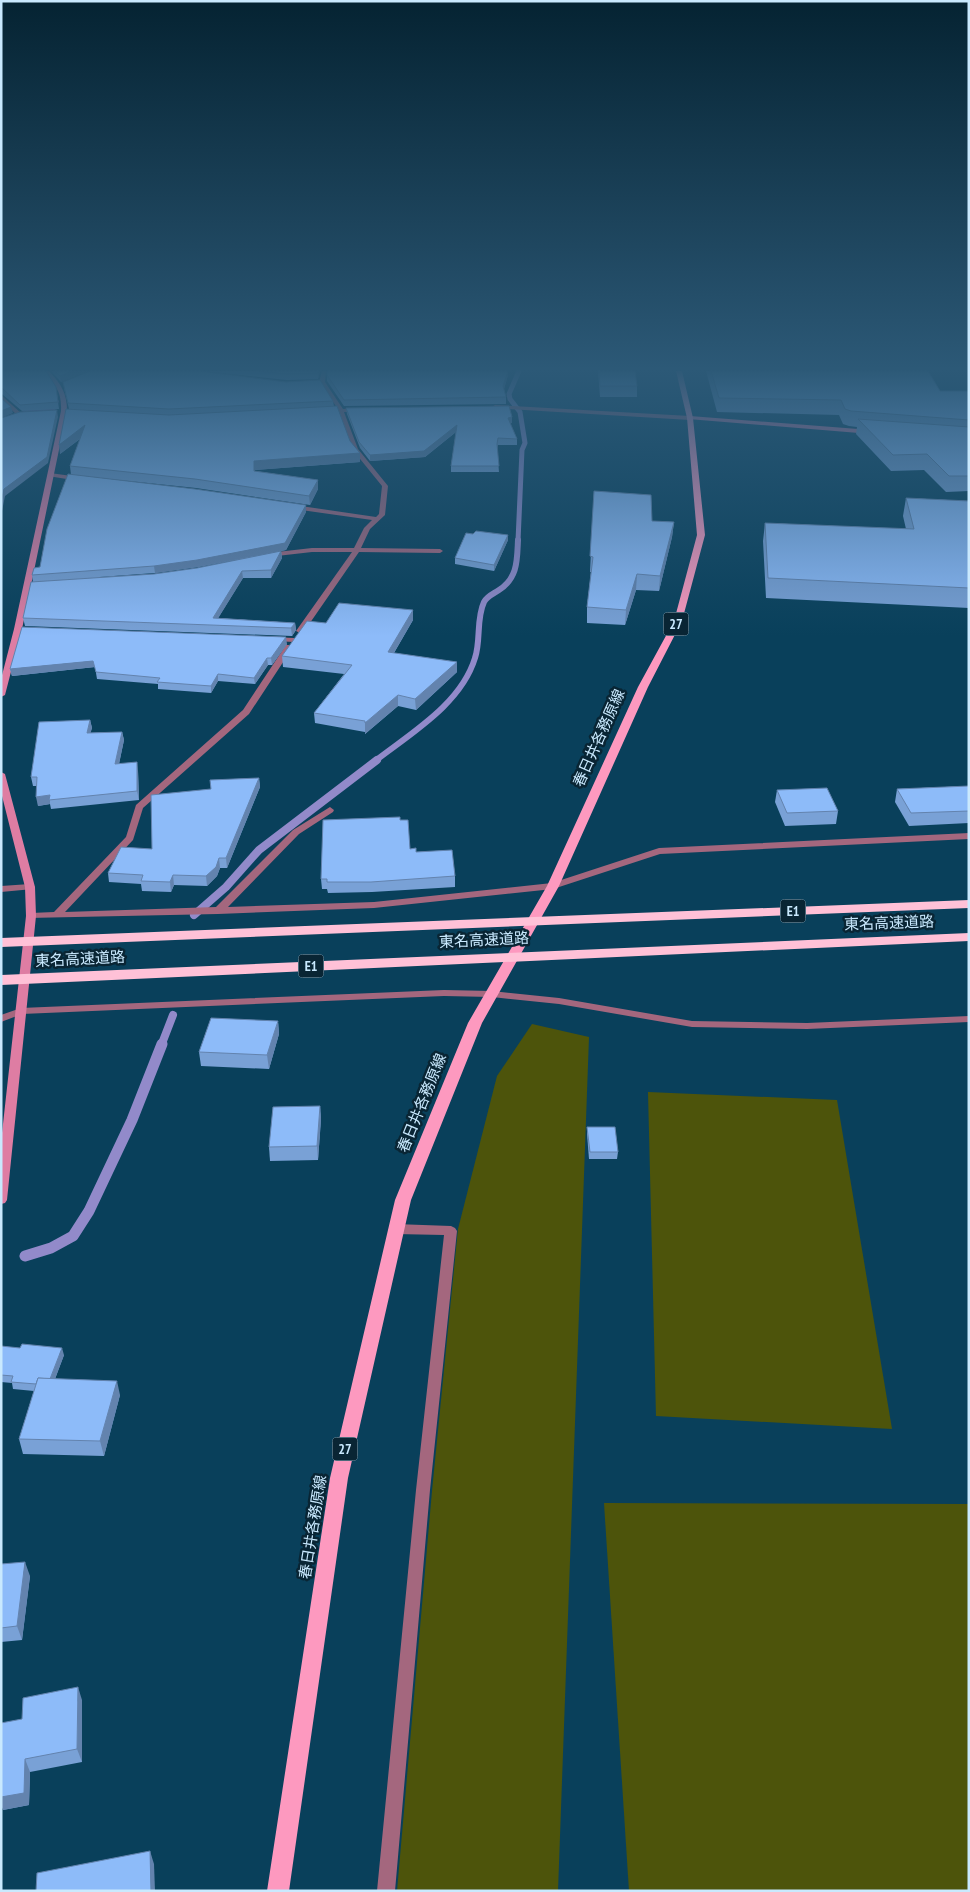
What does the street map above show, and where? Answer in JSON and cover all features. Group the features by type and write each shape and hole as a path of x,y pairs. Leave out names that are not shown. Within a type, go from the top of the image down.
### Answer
{"highway":[{"name":"東名高速道路","path":"1,943 969,904"},
{"name":"東名高速道路","path":"1,980 620,951 969,937"}],"main road":[{"name":"春日井各務原線","path":"278,1891 339,1478 395,1228 403,1200 475,1023 553,886 643,687 678,621 701,536 694,459"}],"street":[{"path":"2,691 18,629 53,459"},
{"path":"57,914 130,838 139,807 246,712 357,550 367,528 382,515 385,486 363,459"},
{"path":"50,475 88,480"},
{"path":"282,505 377,519"},
{"path":"260,556 312,550 440,551"},
{"path":"27,586 36,586"},
{"path":"18,629 28,629"},
{"path":"264,639 294,640"},
{"path":"1,774 30,887 31,916 1,1200"},
{"path":"218,911 296,832 330,810"},
{"path":"31,916 218,911 374,904 553,886 659,851 969,836"},
{"path":"1,889 30,887"},
{"path":"1,1019 21,1011 444,993 492,994 559,1001 692,1024 807,1026 969,1019"},
{"path":"386,1891 423,1490 451,1231 395,1228"}],"green space":[{"path":"532,1024 589,1037 558,1891 397,1891 432,1491 458,1229 497,1076"},
{"path":"648,1092 837,1100 892,1429 656,1416"},
{"path":"604,1503 969,1504 969,1891 629,1891"}],"building":[{"path":"1,459 44,459 4,489 1,502"},
{"path":"72,459 277,459 254,461 254,471 318,480 309,496 195,479 70,466"},
{"path":"452,459 498,459 499,466 451,466"},
{"path":"932,459 969,459 969,476 949,476"},
{"path":"68,474 195,489 306,505 285,543 197,560 154,566 32,575 34,568 40,567 47,529"},
{"path":"594,491 651,495 652,521 674,522 660,576 637,574 626,610 587,607 593,557 590,556"},
{"path":"906,498 969,501 969,588 768,578 765,523 914,529"},
{"path":"476,531 508,535 494,565 455,558 466,533 473,534"},
{"path":"281,551 271,570 242,571 213,618 295,623 291,628 23,618 31,582 154,574 197,568"},
{"path":"339,603 413,610 388,652 457,662 415,699 398,695 365,723 365,721 314,713 352,665 282,656 307,621 326,623"},
{"path":"22,627 286,637 271,658 267,658 254,678 218,674 211,686 157,682 160,678 96,672 93,661 10,669"},
{"path":"90,720 87,733 122,732 115,764 137,762 137,791 49,800 50,795 36,797 37,777 31,777 39,722"},
{"path":"259,778 226,858 219,858 216,867 206,876 173,875 170,882 141,881 143,875 108,873 121,847 152,849 151,795 211,789 210,780"},
{"path":"969,786 969,811 911,813 897,789"},
{"path":"827,788 838,811 787,813 777,790"},
{"path":"400,817 400,820 408,820 410,849 416,848 416,852 452,850 455,876 371,882 327,882 327,879 321,879 323,820"},
{"path":"211,1018 278,1021 267,1055 199,1052"},
{"path":"320,1106 317,1146 269,1147 273,1107"},
{"path":"587,1127 615,1127 618,1152 590,1152"},
{"path":"22,1344 62,1348 50,1379 38,1378 36,1384 11,1382 13,1376 1,1375 1,1346 20,1348"},
{"path":"38,1378 117,1381 100,1441 19,1439"},
{"path":"25,1562 17,1626 1,1628 1,1564"},
{"path":"78,1687 77,1749 25,1759 24,1793 1,1797 1,1723 22,1719 23,1698"},
{"path":"150,1851 151,1891 36,1891 37,1873"}],"waterway":[{"path":"518,541 522,459"},
{"path":"375,761 419,728 459,690 477,651 480,615 484,602 510,580 517,561 518,540"},
{"path":"194,915 226,887 259,850 377,760"},
{"path":"161,1046 173,1015"},
{"path":"25,1256 51,1248 73,1236 89,1211 132,1120 162,1044"}]}
